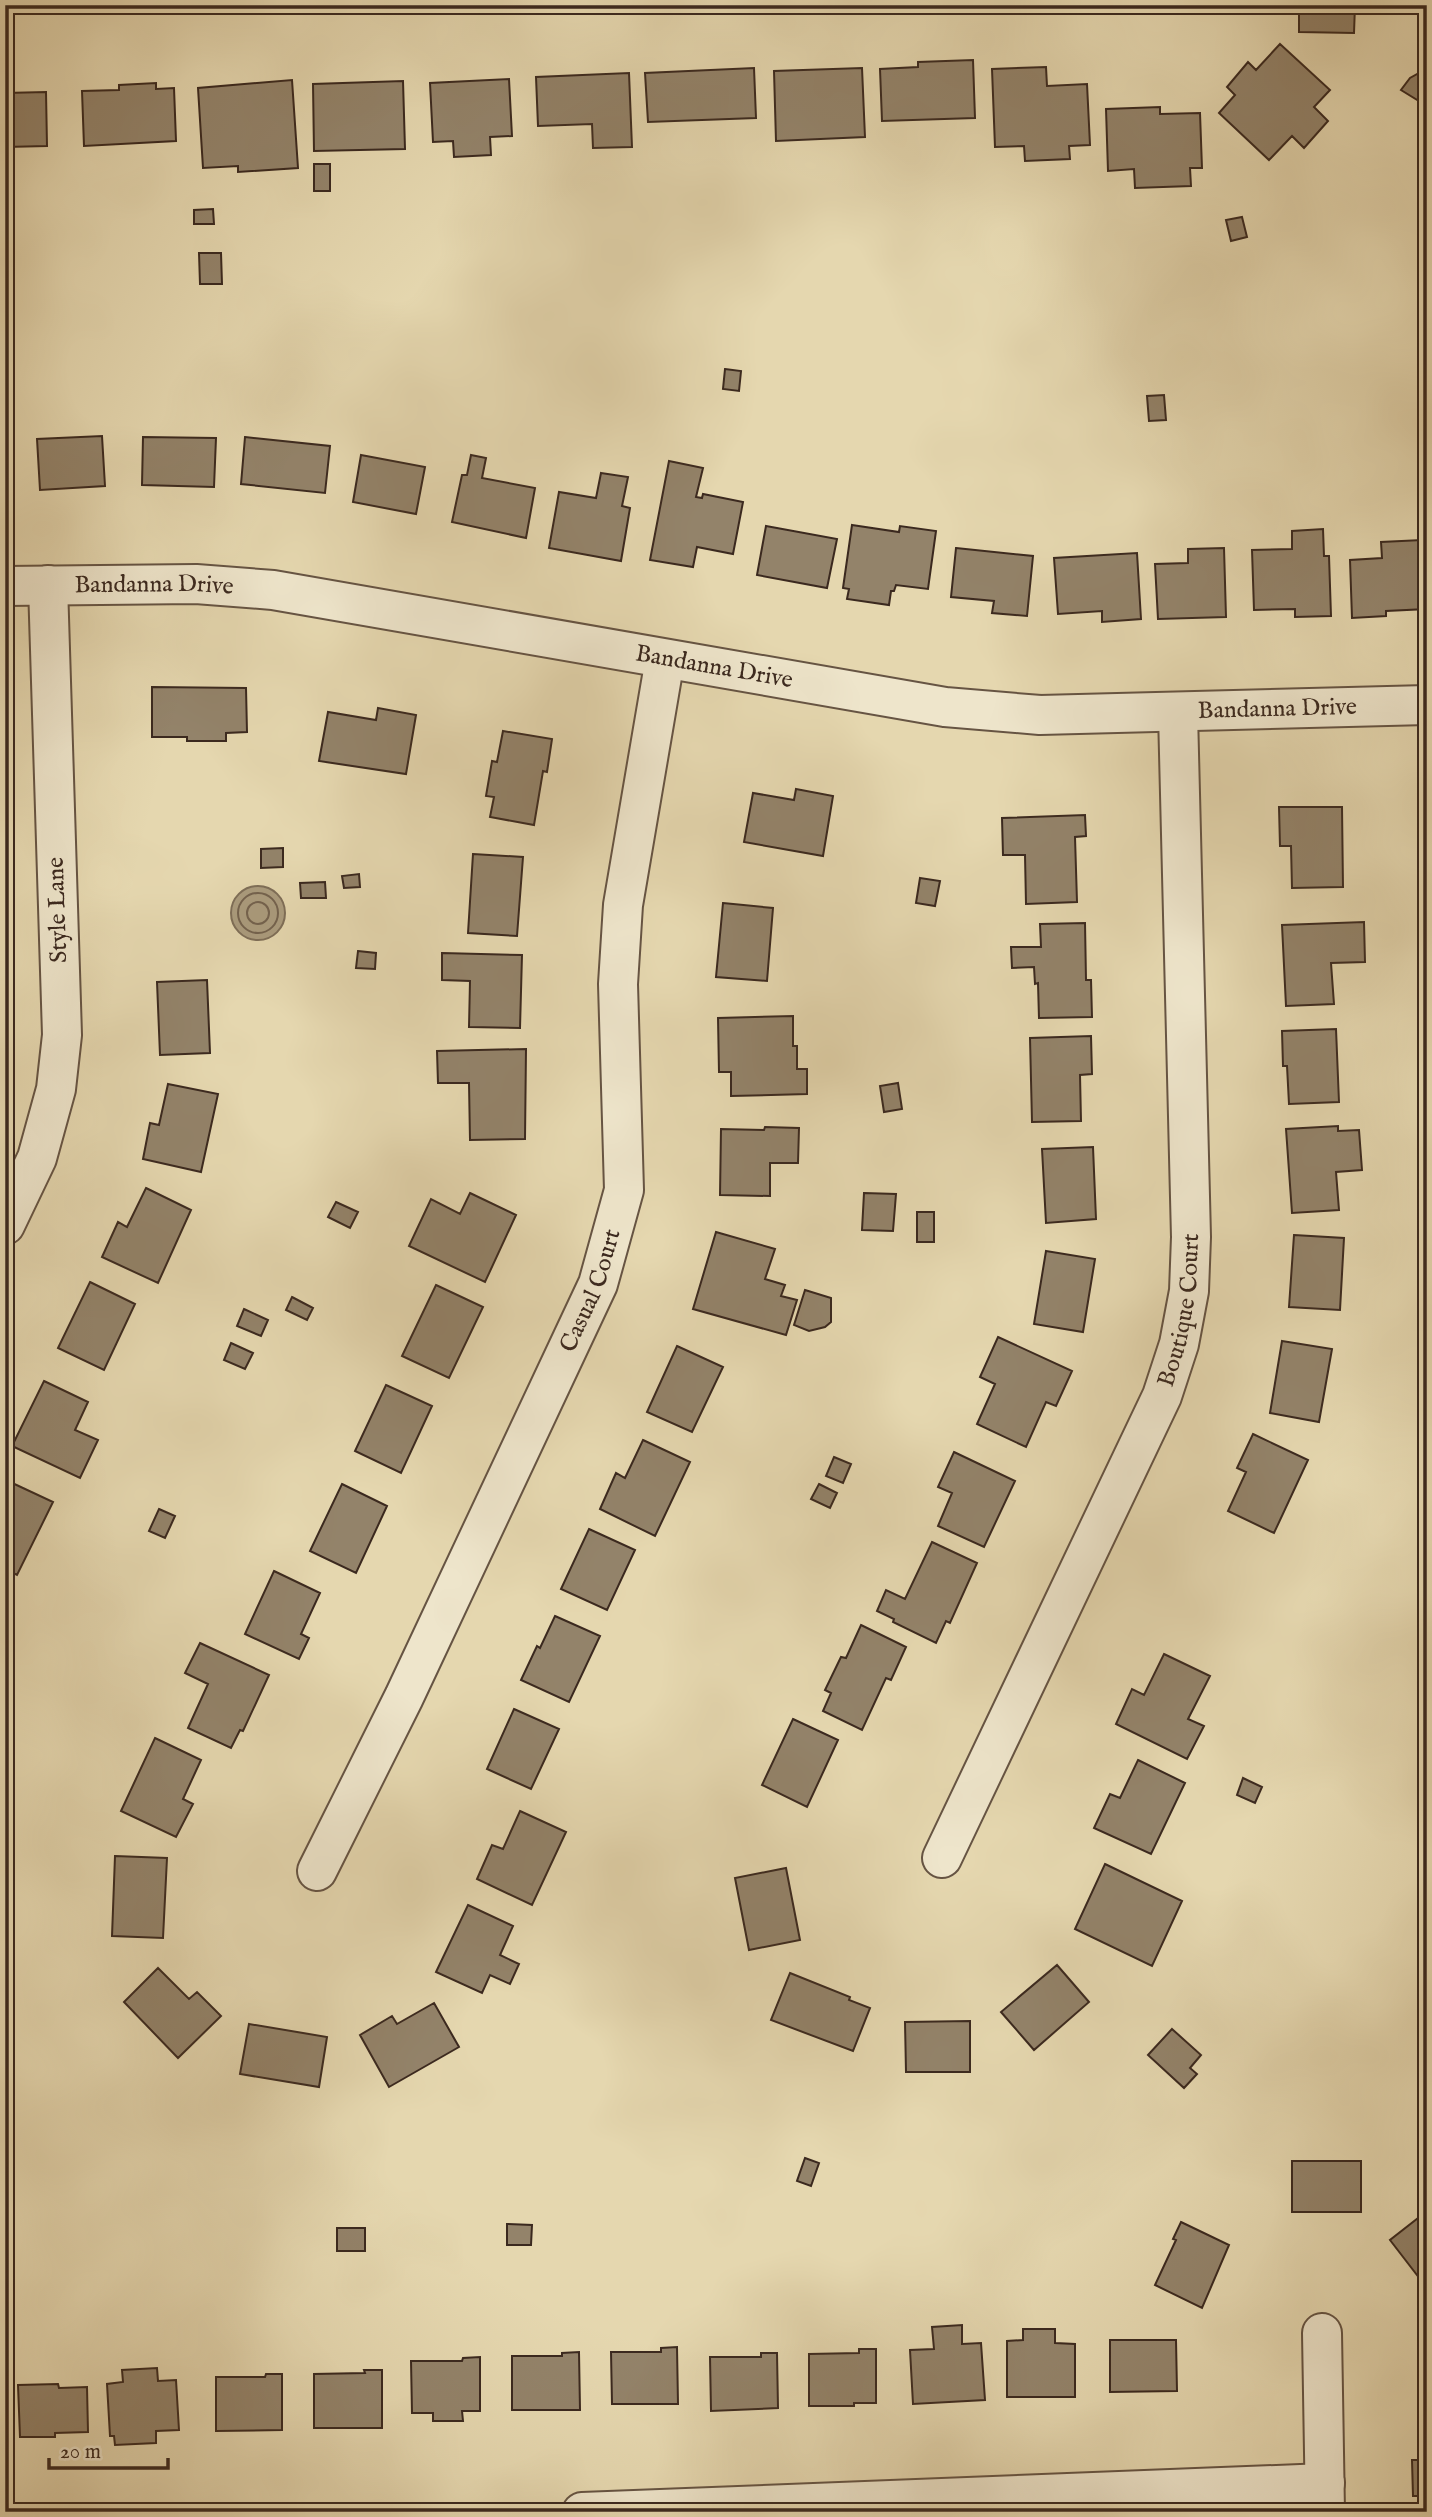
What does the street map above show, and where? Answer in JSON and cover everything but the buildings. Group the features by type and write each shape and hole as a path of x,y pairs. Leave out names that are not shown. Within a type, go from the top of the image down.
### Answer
{"street":[{"name":"Bandanna Drive","path":"5,586 196,584 273,590 945,707 1040,715 1427,705"},
{"name":"Style Lane","path":"5,1226 37,1158 56,1089 62,1035 48,585"},
{"name":"Casual Court","path":"317,1871 410,1685 598,1284 624,1190 618,984 622,905 665,659"},
{"name":"Boutique Court","path":"942,1858 1162,1396 1179,1344 1189,1291 1191,1237 1178,713"},
{"path":"582,2512 1325,2497 1322,2333"}],"water":[{"path":"258,886 277,894 285,913 277,932 258,940 239,932 231,913 239,894"}]}
